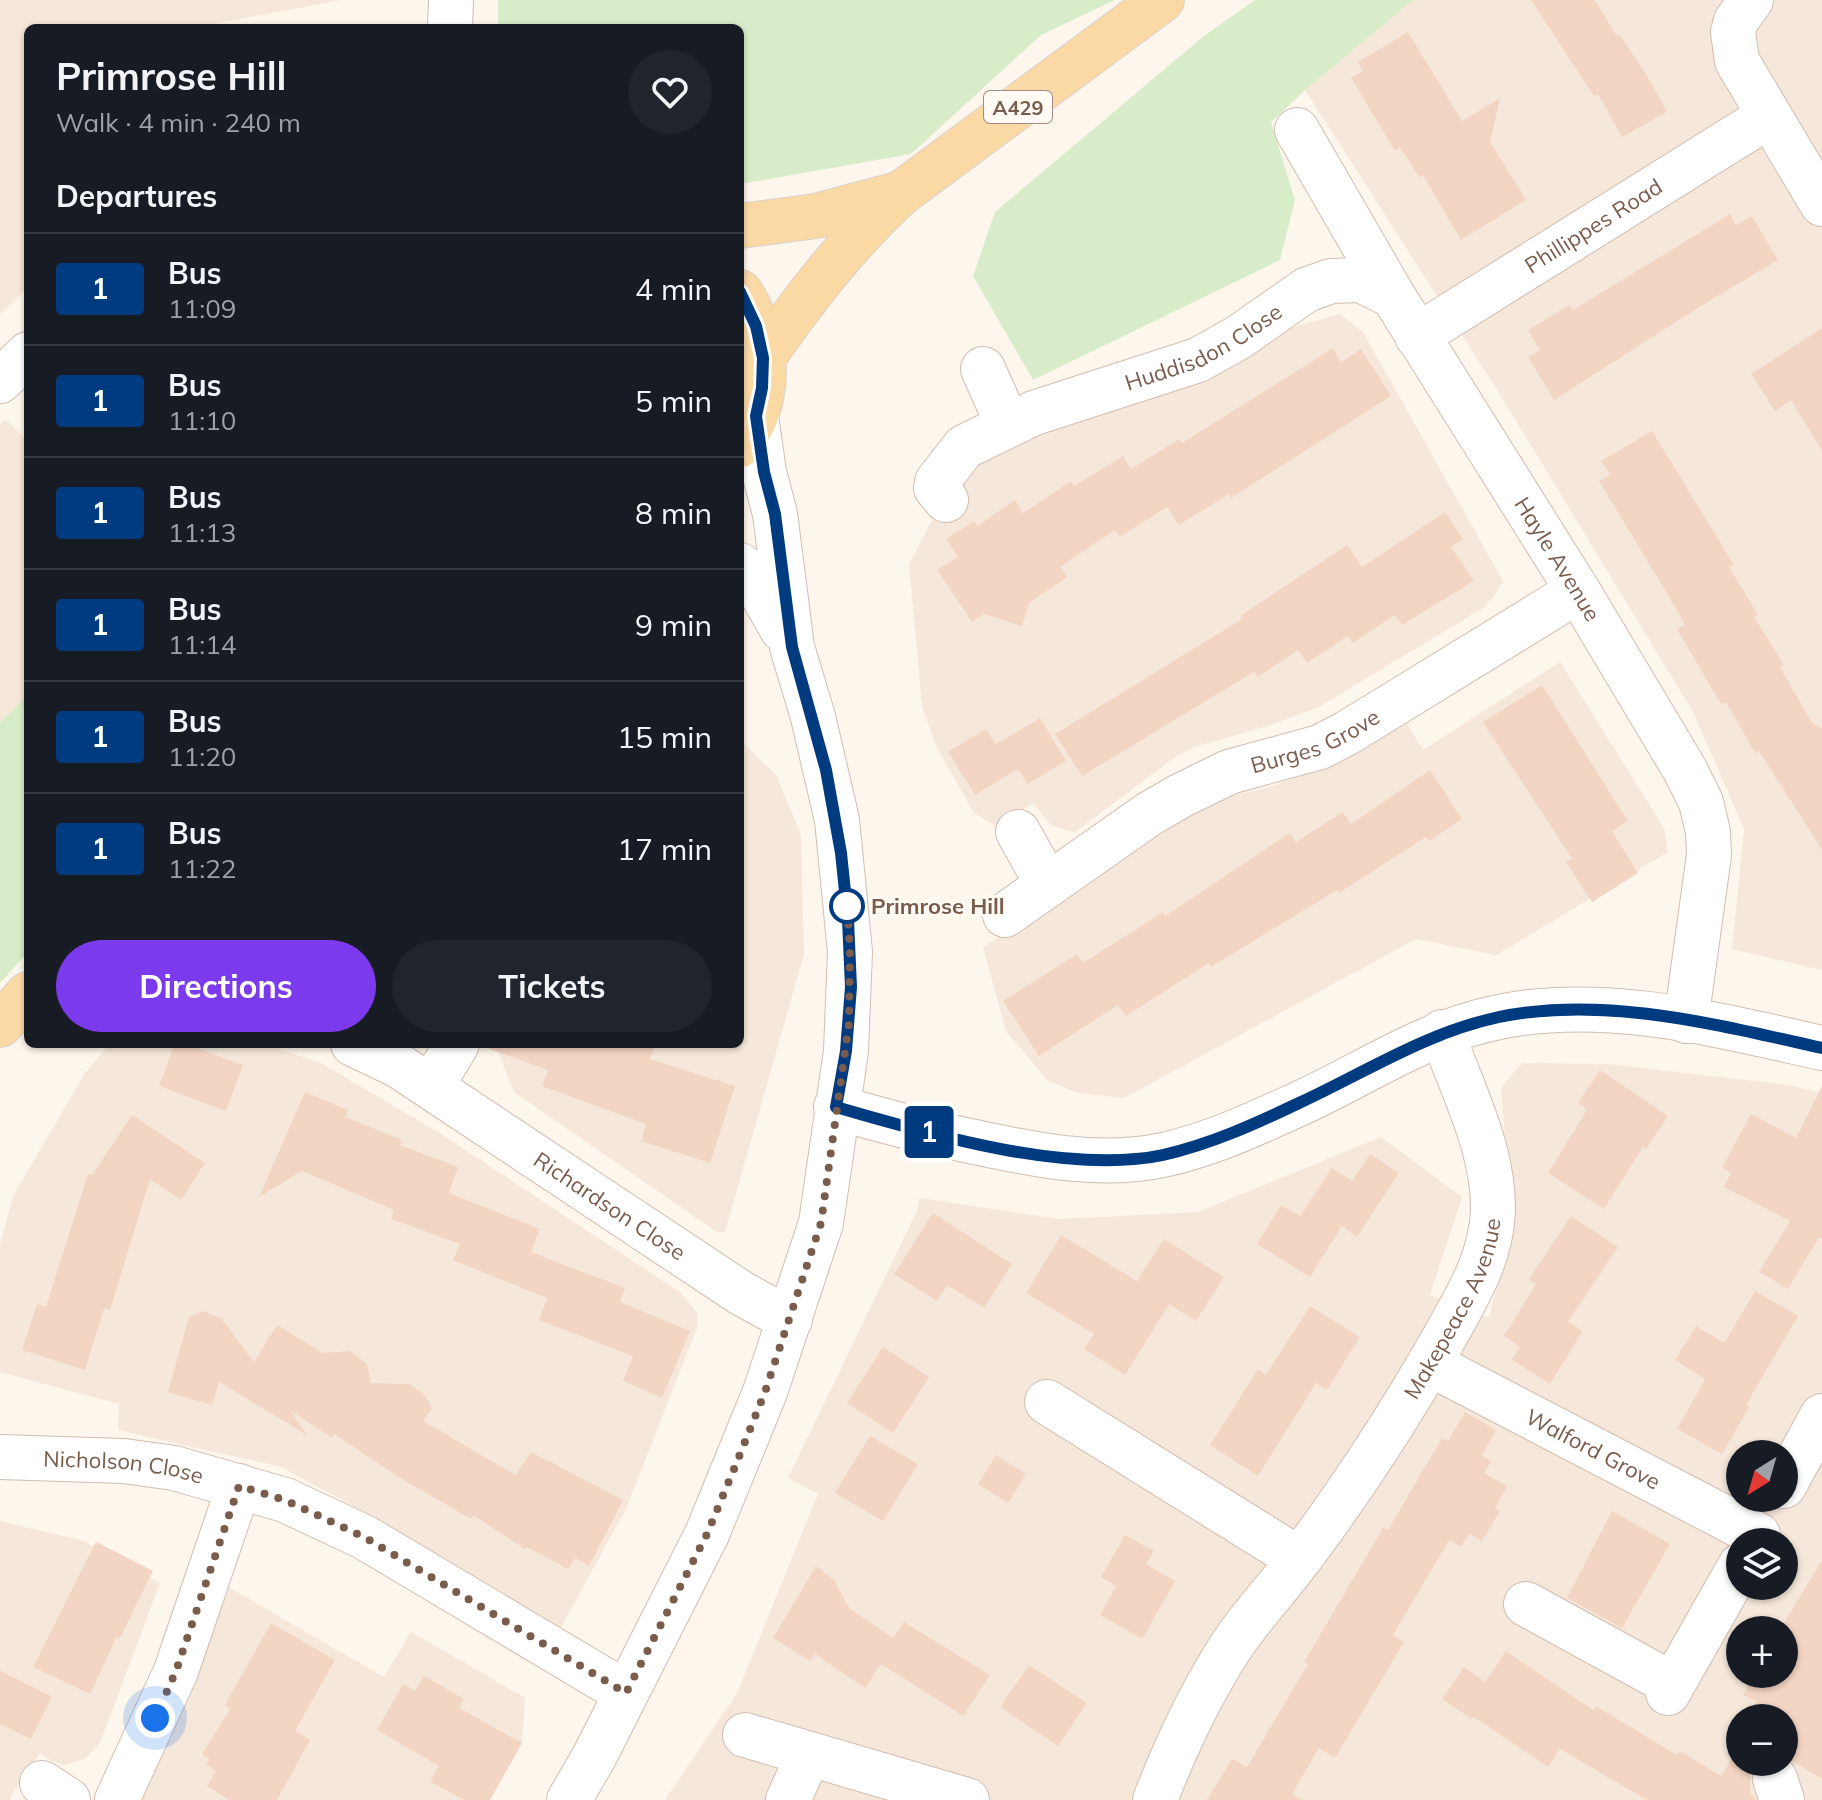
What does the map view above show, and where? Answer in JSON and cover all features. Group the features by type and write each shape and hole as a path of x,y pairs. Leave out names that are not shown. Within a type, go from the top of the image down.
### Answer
{"main road":[{"name":"A429","path":"900,194 1162,0"},
{"path":"744,225 816,216 900,194"},
{"path":"763,358 825,273 872,220 900,194"},
{"path":"744,300 756,326 763,358 762,388 748,431"},
{"path":"0,1025 24,998"}],"street":[{"path":"450,24 451,0"},
{"path":"1737,4 1733,32 1737,61 1822,204"},
{"name":"Phillippes Road","path":"1417,336 1769,116"},
{"name":"Hayle Avenue","path":"1297,130 1417,336 1578,591 1701,802 1708,832 1709,855 1686,1021"},
{"name":"Huddisdon Close","path":"946,500 936,488 937,482 964,447 1034,413 1198,360 1239,337 1306,290 1331,281 1361,280 1393,296"},
{"path":"0,381 24,358"},
{"path":"983,369 1008,425"},
{"path":"569,1800 707,1534 756,1416 821,1223 849,1023 850,952 837,820 792,647 775,514 764,472 748,431"},
{"path":"744,568 750,573 792,647"},
{"name":"Burges Grove","path":"1005,915 1149,814 1180,796 1229,772 1320,747 1578,591"},
{"path":"1018,832 1048,885"},
{"path":"836,1107 924,1131 1029,1154 1080,1160 1160,1155 1244,1129 1442,1032 1499,1017 1551,1010 1617,1011 1686,1021 1822,1048"},
{"name":"Makepeace Avenue","path":"1155,1800 1203,1693 1230,1647 1362,1473 1430,1364 1484,1263 1493,1213 1491,1176 1483,1142 1442,1032"},
{"name":"Richardson Close","path":"361,1048 399,1066 741,1293 790,1320"},
{"path":"431,1087 455,1048"},
{"name":"Walford Grove","path":"1430,1364 1744,1528"},
{"path":"1047,1402 1299,1559"},
{"path":"1798,1460 1822,1416"},
{"name":"Nicholson Close","path":"0,1457 124,1461 174,1468 285,1500 364,1537 626,1693"},
{"path":"117,1800 176,1671 239,1486"},
{"name":"Walford Grove","path":"1526,1604 1670,1689 1726,1590"},
{"path":"745,1735 967,1800"},
{"path":"788,1800 809,1754"}],"shaded area":[{"path":"0,0 341,0 214,24 24,24 24,291 0,315"},
{"path":"1413,0 1822,0 1822,970 1732,949 1744,829 1693,712 1499,393 1305,90"},
{"path":"1340,314 1363,332 1503,581 1495,595 1483,608 1319,707 1271,725 1194,747 1175,757 1075,832 1052,826 1033,803 997,827 974,813 936,746 922,706 909,564 957,473 1262,336"},
{"path":"5,419 24,438 24,699 0,722 0,424"},
{"path":"1560,662 1664,828 1668,852 1496,955 1416,939 1124,1098 1078,1093 1048,1081 1006,1031 983,947 1215,799 1268,788 1322,767 1404,719 1423,750"},
{"path":"744,744 776,775 801,835 804,954 725,1232 717,1232 514,1092 499,1048 744,1048"},
{"path":"107,1048 275,1048 321,1063 441,1134 681,1293 697,1313 697,1328 626,1509 561,1627 281,1467 118,1430 119,1404 0,1372 0,1245 13,1196 85,1073"},
{"path":"1522,1063 1608,1064 1788,1085 1822,1093 1822,1800 665,1800 737,1693 818,1494 788,1478 918,1209 919,1198 1060,1219 1198,1212 1381,1137 1462,1197 1430,1295 1489,1318 1512,1227 1501,1088"},
{"path":"0,1521 84,1541 160,1583 100,1743 86,1758 65,1765 51,1761 40,1753 10,1797 11,1800 0,1800"},
{"path":"223,1584 384,1677 411,1632 525,1698 522,1743 490,1800 136,1800"}],"green space":[{"path":"498,0 1115,0 1041,35 911,154 744,183 744,24 498,24"},
{"path":"1255,0 1413,0 1271,122 1295,200 1280,260 1033,380 973,276 995,212 1204,36"},
{"path":"24,699 24,956 0,983 0,722"}],"building":[{"path":"1531,0 1595,0 1649,79 1667,112 1622,137 1598,94 1594,96"},
{"path":"1408,32 1462,121 1500,98 1490,142 1526,200 1461,240 1423,175 1419,177 1401,148 1395,151 1351,78 1363,71 1358,62"},
{"path":"1730,214 1736,225 1752,216 1778,260 1554,400 1528,357 1540,350 1528,330 1570,305 1573,310"},
{"path":"1822,328 1822,451 1791,400 1775,411 1751,374"},
{"path":"1333,348 1341,362 1361,349 1391,396 1231,498 1229,494 1179,525 1167,507 1120,537 1115,530 1060,567 1067,577 1029,603 1022,626 984,614 972,622 937,570 958,557 946,539 974,521 977,526 1015,500 1023,513 1071,481 1074,486 1123,456 1131,469 1179,439 1182,443"},
{"path":"1652,431 1734,565 1729,567 1758,615 1754,617 1784,665 1780,667 1812,723 1822,729 1822,850 1759,751 1755,753 1726,702 1721,704 1677,629 1685,625 1677,610 1599,481 1610,475 1601,461"},
{"path":"1445,512 1463,539 1451,547 1474,581 1402,625 1395,615 1353,643 1348,636 1307,663 1298,650 1258,677 1254,672 1082,776 1055,734 1242,619 1240,616 1347,545 1362,567"},
{"path":"1542,685 1628,821 1612,831 1638,873 1592,902 1566,862 1572,859 1483,722"},
{"path":"1040,718 1066,761 1028,784 1018,769 975,795 948,752 986,729 996,744"},
{"path":"1430,770 1462,819 1429,841 1426,837 1339,893 1337,890 1211,967 1209,963 1126,1016 1118,1005 1039,1056 1003,1001 1077,954 1083,963 1163,912 1165,916 1290,833 1296,842 1343,812 1351,824"},
{"path":"173,1048 197,1048 243,1065 226,1111 159,1086"},
{"path":"654,1048 650,1059 735,1086 710,1163 641,1141 646,1124 542,1086 548,1070 489,1049"},
{"path":"1600,1070 1668,1116 1646,1149 1643,1147 1604,1209 1548,1173 1587,1110 1578,1103"},
{"path":"1822,1086 1822,1239 1819,1237 1788,1289 1759,1272 1790,1221 1724,1187 1731,1173 1722,1168 1751,1114 1796,1138"},
{"path":"305,1092 348,1110 345,1117 402,1140 400,1145 458,1167 449,1193 540,1229 531,1252 625,1288 620,1302 690,1331 662,1398 623,1381 633,1356 539,1320 547,1298 453,1260 460,1244 391,1219 394,1210 302,1171 259,1197"},
{"path":"132,1115 205,1163 181,1200 150,1179 110,1310 104,1308 85,1370 22,1350 37,1304 46,1307 88,1174 92,1175"},
{"path":"1370,1154 1399,1173 1357,1237 1342,1226 1310,1277 1257,1244 1281,1205 1300,1216 1332,1168 1352,1181"},
{"path":"933,1213 1012,1264 984,1308 947,1285 937,1301 894,1274"},
{"path":"1571,1216 1618,1247 1568,1322 1583,1331 1550,1384 1512,1360 1520,1347 1504,1336 1536,1284 1529,1279"},
{"path":"1061,1235 1137,1281 1164,1239 1224,1277 1196,1321 1169,1304 1125,1375 1084,1349 1094,1334 1026,1293"},
{"path":"1755,1291 1798,1316 1746,1405 1749,1407 1730,1440 1726,1440 1722,1454 1677,1429 1705,1379 1675,1360 1696,1326 1724,1343"},
{"path":"1310,1306 1360,1337 1327,1390 1316,1383 1258,1476 1210,1445 1258,1369 1266,1375"},
{"path":"202,1311 221,1318 254,1362 277,1325 323,1353 350,1351 367,1364 371,1383 410,1384 424,1394 432,1408 423,1421 516,1475 531,1452 623,1500 589,1566 575,1558 568,1569 527,1547 525,1549 473,1515 471,1519 290,1410 307,1435 219,1382 212,1405 168,1392 189,1317"},
{"path":"883,1347 929,1377 893,1433 847,1403"},
{"path":"1465,1412 1496,1430 1482,1455 1491,1461 1484,1473 1507,1486 1495,1508 1500,1511 1482,1541 1469,1534 1461,1547 1449,1540 1393,1635 1404,1642 1335,1758 1319,1748 1292,1794 1302,1800 1207,1800 1232,1759 1247,1767 1383,1528 1388,1530 1442,1438 1448,1441"},
{"path":"870,1436 918,1464 883,1521 835,1493"},
{"path":"996,1455 1026,1474 1008,1503 978,1484"},
{"path":"1612,1511 1670,1544 1622,1628 1567,1598"},
{"path":"1125,1535 1154,1551 1146,1564 1175,1581 1142,1639 1100,1615 1116,1586 1101,1577"},
{"path":"96,1542 153,1571 120,1638 117,1636 90,1694 33,1667"},
{"path":"1822,1560 1822,1779 1798,1764 1798,1704 1756,1704 1743,1695 1747,1688 1798,1688 1798,1616 1788,1616"},
{"path":"816,1566 834,1580 849,1608 893,1638 904,1622 990,1675 963,1716 881,1664 865,1688 815,1654 810,1661 773,1638"},
{"path":"271,1623 335,1660 295,1731 310,1740 277,1800 229,1800 207,1786 216,1771 206,1764 209,1759 202,1754 230,1709 225,1705"},
{"path":"1506,1651 1593,1710 1596,1706 1677,1755 1680,1751 1721,1776 1726,1768 1726,1776 1750,1776 1750,1793 1756,1800 1647,1800 1560,1749 1548,1767 1442,1699 1464,1667 1485,1682"},
{"path":"1029,1665 1087,1703 1058,1746 1000,1707"},
{"path":"0,1671 52,1697 31,1739 0,1724"},
{"path":"424,1676 464,1699 459,1708 522,1743 490,1800 464,1800 430,1782 439,1766 377,1730 403,1684 415,1691"}],"bus line":[{"name":"1","path":"744,297 756,326 763,358 762,388 756,416 764,472 775,514 792,647 826,770 841,853 851,987 846,1051 836,1107 924,1131 1029,1154 1080,1160 1123,1159 1189,1148 1244,1129 1442,1032 1499,1017 1551,1010 1617,1011 1686,1021 1822,1048"}],"place":[{"name":"Primrose Hill","path":"847,906"}],"route":[{"path":"155,1718 176,1671 239,1486 285,1500 364,1537 626,1693 707,1534 734,1469 765,1392 821,1223 849,1023 851,987 847,902 847,906"}]}
